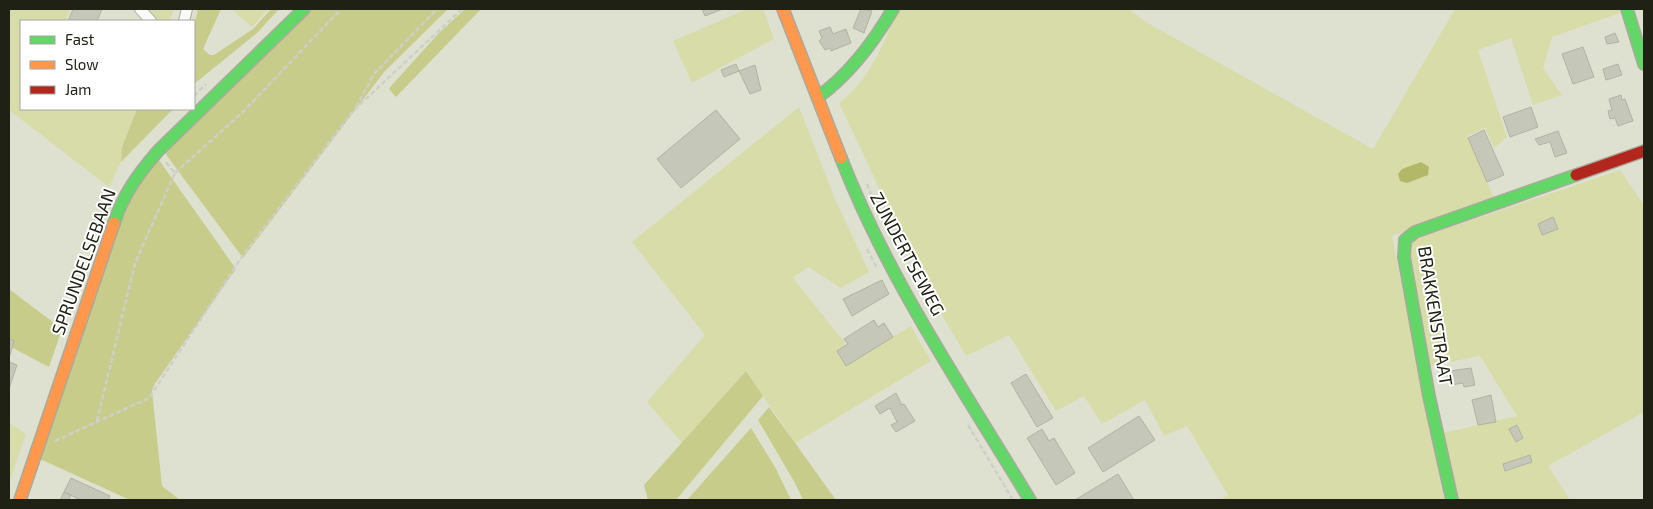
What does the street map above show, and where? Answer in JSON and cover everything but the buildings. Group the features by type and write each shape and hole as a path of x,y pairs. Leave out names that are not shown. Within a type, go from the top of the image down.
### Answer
{"street":[{"path":"140,9 150,20"},
{"name":"SPRUNDELSEBAAN","path":"20,500 122,199 139,173 193,112 304,9"},
{"name":"ZUNDERTSEWEG","path":"783,9 857,199 914,308 1030,500"},
{"path":"818,97 834,86 849,70 893,9"},
{"path":"1626,9 1644,64"},
{"name":"BRAKKENSTRAAT","path":"1452,500 1429,396 1404,257 1405,240 1415,232 1644,151"}],"path":[{"path":"97,421 135,263 175,173 244,111 341,9"},
{"path":"38,448 149,398 240,258 353,111 374,74 438,9"},
{"path":"353,111 462,9"},
{"path":"158,151 175,173"},
{"name":"ZUNDERTSEWEG","path":"863,175 874,201"}],"shaded area":[{"path":"9,9 70,9 66,20 20,20 20,110 137,110 122,146 121,162 109,187 9,110"},
{"path":"146,9 174,9 170,20 157,20"},
{"path":"198,9 221,9 203,49 210,55 214,55 253,29 271,9 279,9 257,33 195,83 195,23"},
{"path":"231,9 268,9 252,27"},
{"path":"307,9 448,9 384,72 243,258 167,156 165,150"},
{"path":"465,9 481,9 396,97 389,89 392,85 437,35"},
{"path":"747,9 763,9 774,39 692,83 673,41"},
{"path":"897,9 1129,9 1146,22 1373,149 1455,9 1619,9 1620,13 1552,37 1543,68 1562,95 1533,105 1511,38 1478,50 1507,137 1494,148 1485,128 1467,136 1494,198 1392,236 1444,500 1220,500 1228,495 1187,426 1164,436 1145,400 1102,424 1084,396 1056,411 1009,335 966,356 928,291 839,103 850,94 867,73 881,48"},
{"path":"799,107 835,199 869,272 841,288 808,267 793,278 857,358 911,326 931,361 795,443 746,371 682,443 647,402 705,335 632,242"},
{"path":"137,110 172,110 121,162 122,147"},
{"path":"159,160 236,269 154,385 152,391 162,486 180,500 130,500 40,459 115,230 134,189"},
{"path":"1421,162 1429,167 1428,175 1407,183 1400,181 1398,174 1402,169"},
{"path":"1620,170 1644,205 1644,412 1548,466 1570,500 1457,500 1443,433 1517,416 1480,356 1429,366 1406,246 1410,241"},
{"path":"9,289 62,329 49,367 9,346"},
{"path":"746,371 763,396 676,500 648,500 644,485"},
{"path":"769,407 836,500 803,500 758,420"},
{"path":"9,423 26,434 9,483"},
{"path":"751,428 776,469 791,500 687,500"}],"traffic: fast":[{"path":"114,223 132,185 158,151 304,9"},
{"path":"818,97 851,68 893,9"},
{"path":"1627,9 1644,64"},
{"path":"841,158 860,203 904,290 953,375 1030,500"},
{"path":"1452,500 1429,396 1404,257 1405,240 1415,232 1576,175"}],"traffic: slow":[{"path":"783,9 841,158"},
{"path":"20,500 114,223"}],"traffic: jam":[{"path":"1576,175 1644,151"}]}
